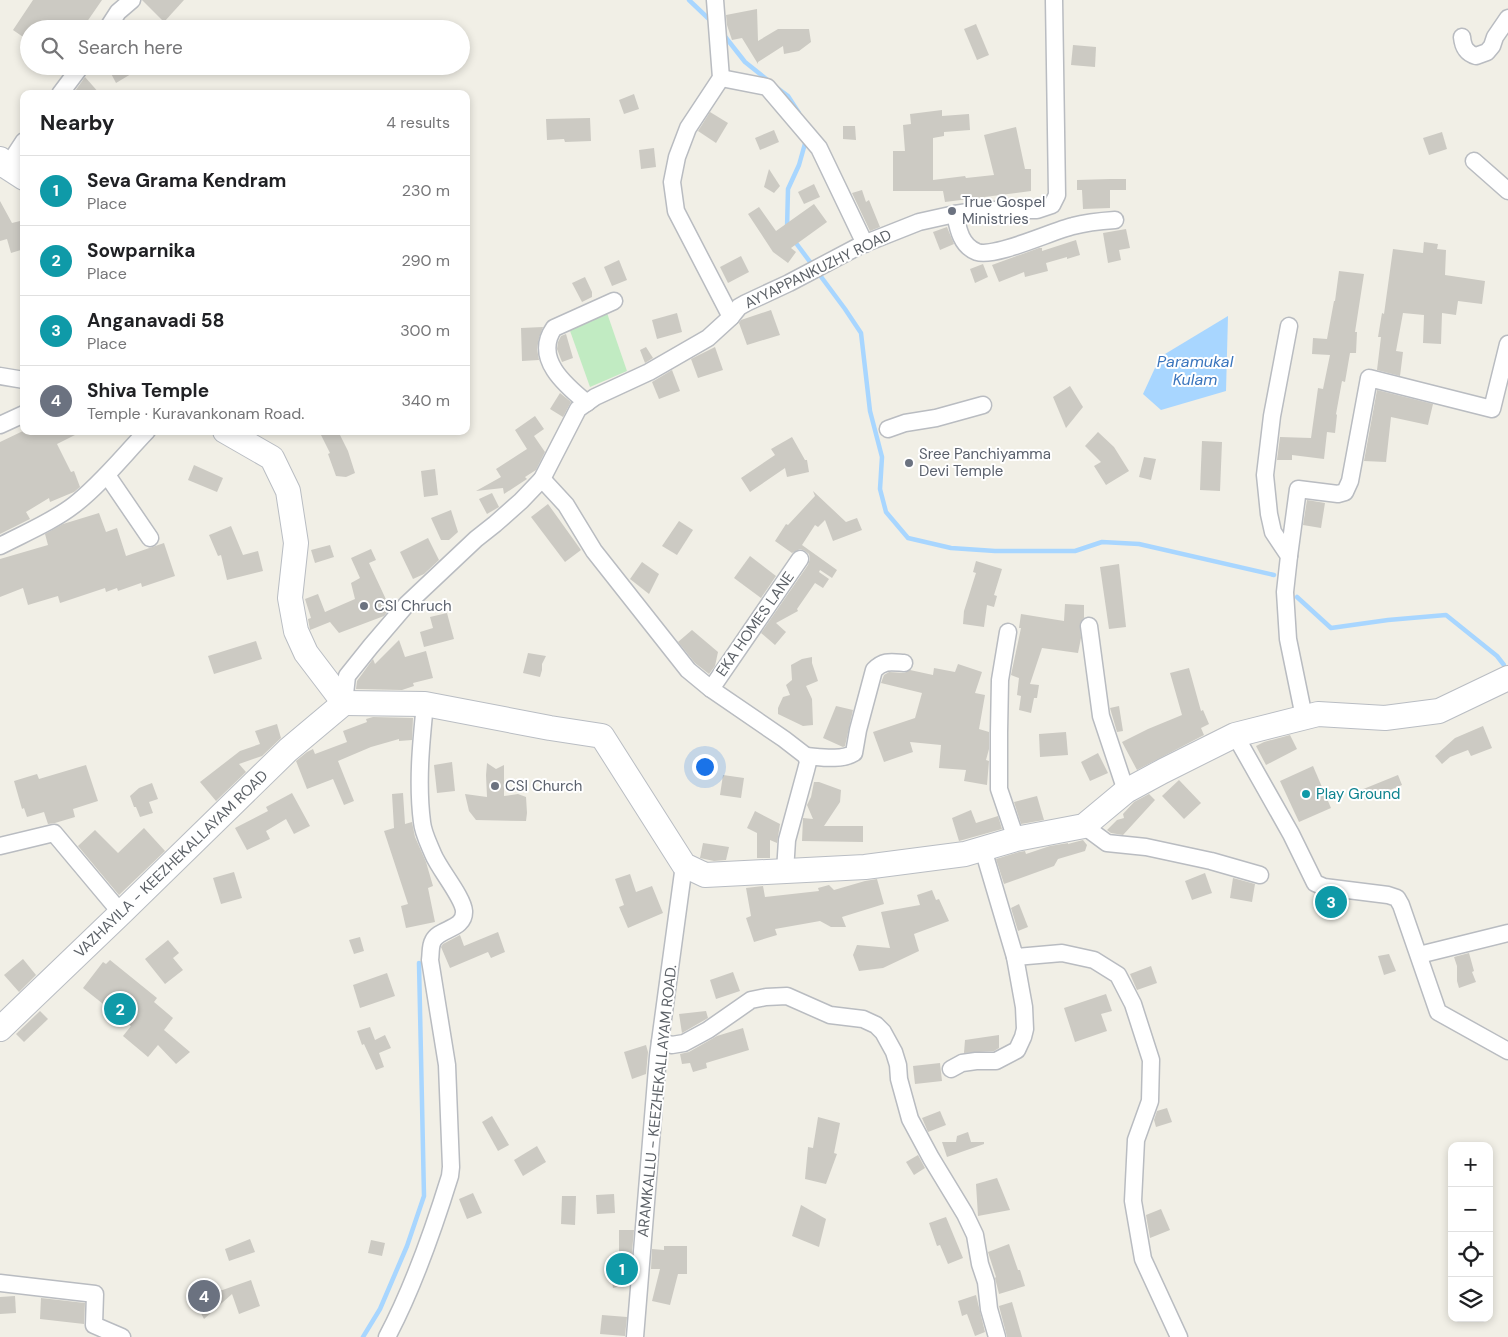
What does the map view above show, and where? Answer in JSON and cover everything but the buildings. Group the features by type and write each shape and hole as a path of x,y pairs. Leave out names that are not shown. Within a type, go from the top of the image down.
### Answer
{"street":[{"path":"113,20 118,12 132,0"},
{"path":"715,0 721,78 688,128 677,157 672,182 676,211 731,317"},
{"name":"AYYAPPANKUZHY ROAD","path":"344,702 347,676 407,604 542,480 578,409 595,398 648,372 708,338 739,307 865,244 920,222 955,214 981,210 1038,210 1052,205 1057,195 1054,0"},
{"path":"1462,37 1464,49 1468,52 1476,56 1487,52 1508,18"},
{"path":"63,90 75,75"},
{"path":"721,78 767,87 819,148 865,244"},
{"path":"10,168 20,149"},
{"path":"1474,162 1508,191"},
{"path":"955,214 966,246 986,254 1072,226 1095,221 1115,220"},
{"path":"587,403 568,388 555,372 546,346 548,336 554,328 614,301"},
{"path":"1289,326 1272,416 1265,475 1268,514 1273,532 1289,556"},
{"path":"1304,717 1288,638 1285,592 1298,489 1338,494 1345,492 1350,481 1369,378 1492,409 1508,344"},
{"path":"0,376 20,379"},
{"path":"888,429 905,423 936,418 983,405"},
{"path":"0,425 20,416"},
{"path":"0,546 39,526 73,505 107,475 143,435"},
{"path":"232,435 272,458 288,491 296,543 290,598 296,631 306,654 344,702 425,704 602,736 684,865 706,875 866,867 966,854 1016,839 1084,826 1126,791 1235,736 1318,714 1385,718 1439,711 1508,678"},
{"path":"107,475 150,538"},
{"path":"542,480 566,505 594,551 688,670 711,689 806,756 849,756 854,753 874,670 885,662 904,663"},
{"name":"EKA HOMES LANE","path":"711,689 800,559"},
{"path":"1089,626 1101,716 1126,791"},
{"path":"1008,632 1000,680 1000,789 1016,839"},
{"name":"VAZHAYILA - KEEZHEKALLAYAM ROAD","path":"0,1028 288,750 344,702"},
{"path":"387,1337 396,1322 428,1246 450,1176 451,1167 447,1065 430,960 432,942 436,937 456,926 462,920 464,913 460,902 434,857 422,824 419,766 425,704"},
{"path":"1235,736 1291,834 1315,883 1324,887 1388,895 1397,898 1419,954 1438,1012 1508,1051"},
{"path":"785,871 787,840 808,762 806,756"},
{"path":"1084,826 1107,844 1146,847 1260,874"},
{"path":"0,846 54,833 121,913"},
{"path":"951,1069 962,1063 996,1061 1017,1050 1025,1029 1024,1007 1015,957 983,849"},
{"name":"ARAMKALLU - KEEZHEKALLAYAM ROAD.","path":"635,1337 660,1042 684,865"},
{"path":"1419,954 1508,933"},
{"path":"1015,957 1062,953 1094,960 1118,975 1133,1004 1151,1060 1150,1101 1136,1140 1133,1201 1143,1259 1179,1337"},
{"path":"660,1042 672,1045 684,1043 708,1030 751,1000 766,997 787,996 830,1016 863,1019 876,1025 883,1032 894,1052 910,1119 930,1158 965,1214 975,1235 980,1264 986,1282 989,1309 997,1337"},
{"path":"0,1283 95,1294 94,1326 122,1337"}],"green space":[{"path":"606,310 627,371 590,387 569,328"}],"water":[{"name":"Paramukal Kulam","path":"1228,316 1226,391 1161,410 1143,394 1160,357"}],"waterway":[{"path":"689,0 711,21"},
{"path":"723,34 745,62 770,82"},
{"path":"776,87 788,96 799,113"},
{"path":"787,229 788,189 799,165 806,140"},
{"path":"793,239 861,333 870,411 882,457 880,489 886,512 908,538 951,548 995,551 1075,551 1102,542 1139,544 1274,575"},
{"path":"1297,597 1331,628 1388,620 1446,615 1497,656 1504,665"},
{"path":"363,1337 380,1309 407,1246 424,1196 419,963"}],"place":[{"name":"True Gospel Ministries","path":"952,211"},
{"name":"Sree Panchiyamma Devi Temple","path":"909,463"},
{"name":"CSI Chruch","path":"364,606"},
{"name":"CSI Church","path":"495,786"},
{"name":"Play Ground","path":"1306,794"},
{"name":"Anganavadi 58","path":"1331,902"},
{"name":"Sowparnika","path":"120,1009"},
{"name":"Seva Grama Kendram","path":"622,1269"},
{"name":"Shiva Temple","path":"204,1296"}]}
